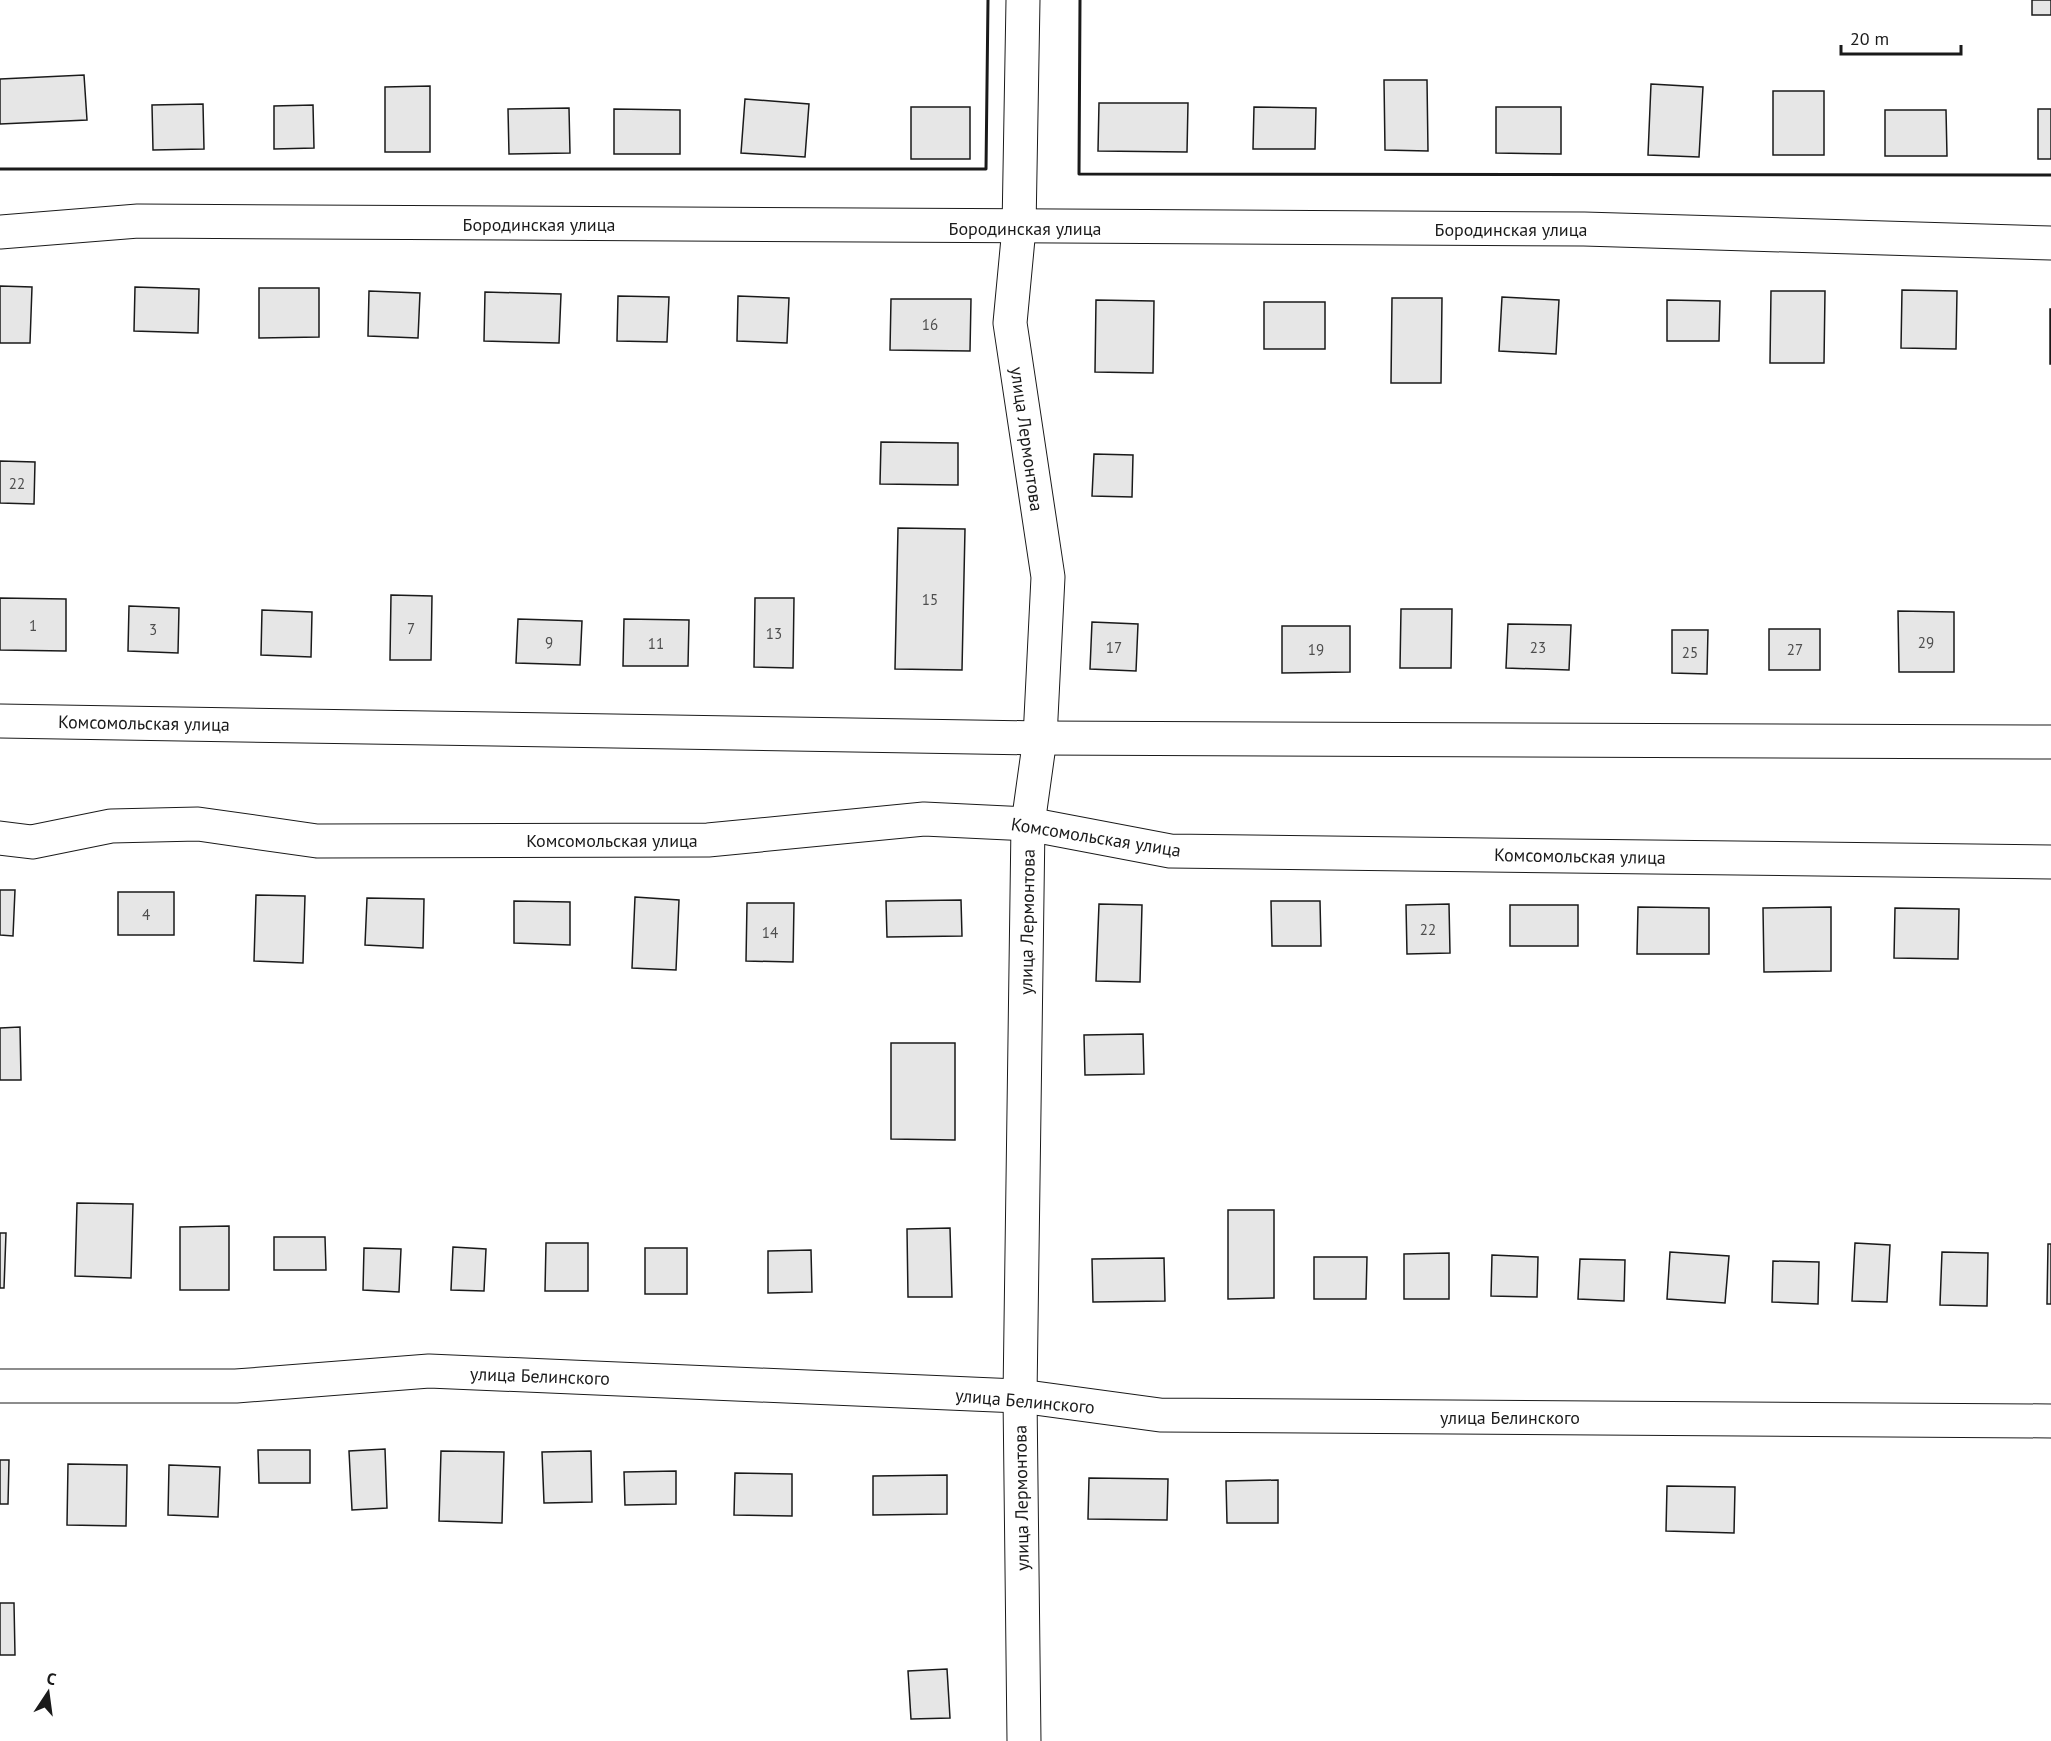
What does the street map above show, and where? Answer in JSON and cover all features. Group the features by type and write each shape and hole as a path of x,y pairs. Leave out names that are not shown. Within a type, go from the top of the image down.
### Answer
{"street":[{"name":"улица Лермонтова","path":"1023,0 1019,228 1010,323 1047,577 1040,738 1028,824 1020,1396 1024,1741"},
{"name":"Бородинская улица","path":"0,232 138,221 1019,228 1584,229 2051,243"},
{"name":"Комсомольская улица","path":"0,721 1040,738 2051,742"},
{"name":"Комсомольская улица","path":"0,838 32,842 111,826 198,824 317,841 708,840 924,819 1028,824 1170,851 2051,862"},
{"name":"улица Белинского","path":"0,1386 236,1386 429,1371 1020,1396 1160,1415 2051,1421"}],"building":[{"path":"2032,0 2051,0 2051,15 2032,15"},
{"path":"84,75 87,120 0,124 0,79"},
{"path":"1384,80 1427,80 1428,151 1385,150"},
{"path":"1651,84 1703,87 1699,157 1648,155"},
{"path":"430,86 430,152 385,152 385,87"},
{"path":"1773,91 1824,91 1824,155 1773,155"},
{"path":"745,99 809,104 805,157 741,153"},
{"path":"1099,103 1188,103 1187,152 1098,151"},
{"path":"203,104 204,149 153,150 152,105"},
{"path":"313,105 314,148 274,149 274,106"},
{"path":"911,107 970,107 970,159 911,159"},
{"path":"1254,107 1316,108 1315,149 1253,149"},
{"path":"1496,107 1561,107 1561,154 1496,153"},
{"path":"569,108 570,153 509,154 508,109"},
{"path":"614,109 680,110 680,154 614,154"},
{"path":"2038,109 2051,109 2051,159 2038,159"},
{"path":"1885,110 1946,110 1947,156 1885,156"},
{"path":"0,286 32,287 30,343 0,343"},
{"path":"135,287 199,289 198,333 134,331"},
{"path":"259,288 319,288 319,337 259,338"},
{"path":"1902,290 1957,291 1956,349 1901,348"},
{"path":"369,291 420,293 418,338 368,336"},
{"path":"1771,291 1825,291 1824,363 1770,363"},
{"path":"485,292 561,294 559,343 484,341"},
{"path":"618,296 669,297 667,342 617,341"},
{"path":"738,296 789,298 787,343 737,341"},
{"path":"1502,297 1559,300 1556,354 1499,351"},
{"path":"1392,298 1442,298 1441,383 1391,383"},
{"path":"891,299 971,299 970,351 890,350"},
{"path":"1096,300 1154,301 1153,373 1095,372"},
{"path":"1667,300 1720,301 1719,341 1667,341"},
{"path":"1264,302 1325,302 1325,349 1264,349"},
{"path":"2051,309 2051,364 2050,364"},
{"path":"881,442 958,443 958,485 880,484"},
{"path":"1094,454 1133,455 1132,497 1092,496"},
{"path":"0,461 35,462 34,504 0,503"},
{"path":"898,528 965,529 962,670 895,669"},
{"path":"391,595 432,596 431,660 390,660"},
{"path":"0,598 66,599 66,651 0,650"},
{"path":"755,598 794,598 793,668 754,667"},
{"path":"129,606 179,608 178,653 128,651"},
{"path":"1401,609 1452,609 1451,668 1400,668"},
{"path":"262,610 312,612 311,657 261,655"},
{"path":"1898,611 1954,612 1954,672 1899,672"},
{"path":"518,619 582,621 580,665 516,663"},
{"path":"624,619 689,620 688,666 623,666"},
{"path":"1092,622 1138,624 1136,671 1090,669"},
{"path":"1508,624 1571,625 1569,670 1506,668"},
{"path":"1282,626 1350,626 1350,672 1282,673"},
{"path":"1769,629 1820,629 1820,670 1769,670"},
{"path":"1672,630 1708,630 1707,674 1672,673"},
{"path":"0,890 15,890 13,936 0,935"},
{"path":"118,892 174,892 174,935 118,935"},
{"path":"256,895 305,896 303,963 254,961"},
{"path":"635,897 679,900 676,970 632,968"},
{"path":"367,898 424,899 423,948 365,945"},
{"path":"961,900 962,936 887,937 886,901"},
{"path":"514,901 570,902 570,945 514,943"},
{"path":"1271,901 1320,901 1321,946 1272,946"},
{"path":"747,903 794,903 793,962 746,961"},
{"path":"1099,904 1142,905 1140,982 1096,981"},
{"path":"1449,904 1450,953 1407,954 1406,905"},
{"path":"1510,905 1578,905 1578,946 1510,946"},
{"path":"1638,907 1709,908 1709,954 1637,954"},
{"path":"1831,907 1831,971 1764,972 1763,908"},
{"path":"1895,908 1959,909 1958,959 1894,958"},
{"path":"20,1027 21,1080 0,1080 0,1028"},
{"path":"1143,1034 1144,1074 1085,1075 1084,1035"},
{"path":"891,1043 955,1043 955,1140 891,1139"},
{"path":"77,1203 133,1204 131,1278 75,1276"},
{"path":"1228,1210 1274,1210 1274,1298 1228,1299"},
{"path":"229,1226 229,1290 180,1290 180,1227"},
{"path":"950,1228 952,1297 908,1297 907,1229"},
{"path":"0,1233 6,1233 4,1288 0,1288"},
{"path":"274,1237 325,1237 326,1270 274,1270"},
{"path":"546,1243 588,1243 588,1291 545,1291"},
{"path":"1855,1243 1890,1245 1887,1302 1852,1301"},
{"path":"2048,1244 2051,1244 2051,1304 2047,1304"},
{"path":"453,1247 486,1249 484,1291 451,1290"},
{"path":"364,1248 401,1249 399,1292 363,1290"},
{"path":"645,1248 687,1248 687,1294 645,1294"},
{"path":"811,1250 812,1292 768,1293 768,1251"},
{"path":"1670,1252 1729,1256 1725,1303 1667,1299"},
{"path":"1942,1252 1988,1253 1987,1306 1940,1305"},
{"path":"1449,1253 1449,1299 1404,1299 1404,1254"},
{"path":"1492,1255 1538,1257 1537,1297 1491,1296"},
{"path":"1314,1257 1367,1257 1366,1299 1314,1299"},
{"path":"1164,1258 1165,1301 1093,1302 1092,1259"},
{"path":"1580,1259 1625,1260 1624,1301 1578,1299"},
{"path":"1773,1261 1819,1262 1818,1304 1772,1302"},
{"path":"385,1449 387,1508 352,1510 349,1451"},
{"path":"258,1450 310,1450 310,1483 259,1483"},
{"path":"441,1451 504,1452 502,1523 439,1521"},
{"path":"591,1451 592,1502 544,1503 542,1452"},
{"path":"0,1460 9,1460 8,1504 0,1504"},
{"path":"68,1464 127,1465 126,1526 67,1525"},
{"path":"169,1465 220,1467 218,1517 168,1515"},
{"path":"676,1471 676,1504 625,1505 624,1472"},
{"path":"735,1473 792,1474 792,1516 734,1515"},
{"path":"947,1475 947,1514 873,1515 873,1476"},
{"path":"1089,1478 1168,1479 1167,1520 1088,1519"},
{"path":"1278,1480 1278,1523 1227,1523 1226,1481"},
{"path":"1667,1486 1735,1487 1734,1533 1666,1531"},
{"path":"0,1603 14,1603 15,1655 0,1655"},
{"path":"947,1669 950,1718 911,1719 908,1671"}],"wall":[{"path":"0,169 986,169 988,0"},
{"path":"1080,0 1079,174 2051,175"}]}
